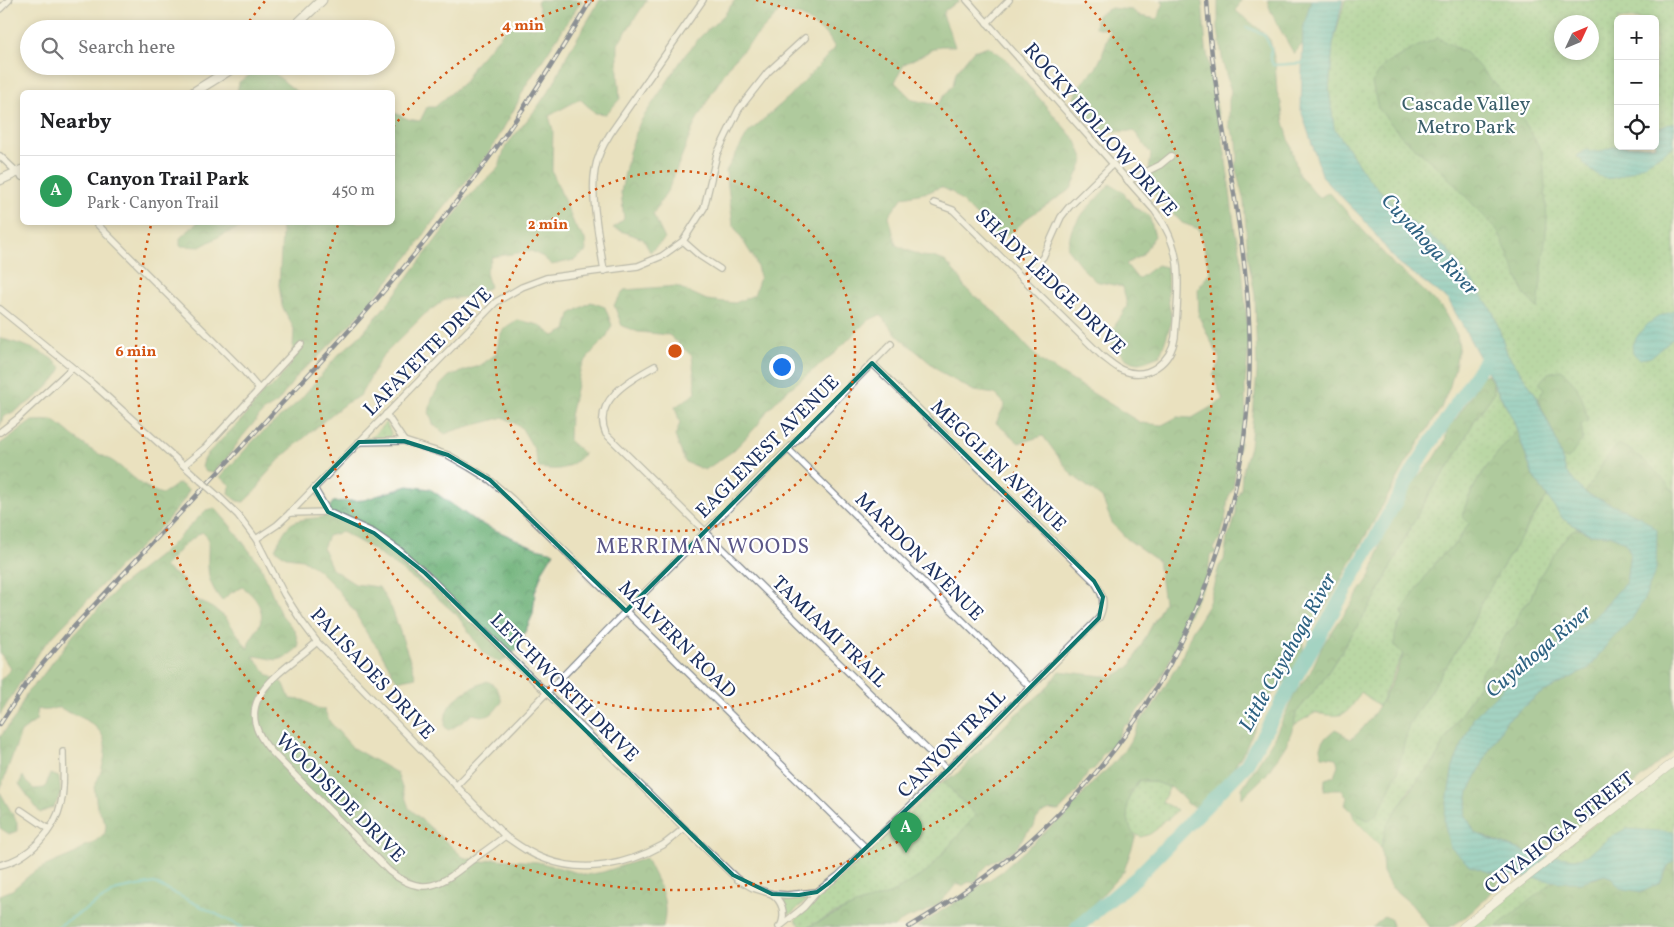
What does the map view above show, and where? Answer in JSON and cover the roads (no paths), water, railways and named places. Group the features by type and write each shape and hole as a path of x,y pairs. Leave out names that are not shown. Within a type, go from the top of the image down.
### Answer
{"main road":[{"path":"301,20 322,0"},
{"path":"197,90 221,75"},
{"path":"0,180 20,173"}],"street":[{"path":"0,9 9,0"},
{"path":"604,271 594,189 595,169 600,150 703,0"},
{"name":"ROCKY HOLLOW DRIVE","path":"968,0 1128,181 1162,221 1174,242 1178,262 1174,344 1166,361 1149,371"},
{"path":"987,23 1009,0"},
{"name":"LAFAYETTE DRIVE","path":"256,539 277,525 290,513 488,310 506,295 546,278 632,267 650,262 683,241 704,208 717,154 739,109 768,72 805,38"},
{"path":"0,156 20,172"},
{"path":"1128,181 1160,165 1171,156"},
{"path":"1023,279 1043,256 1061,217 1113,164"},
{"name":"SHADY LEDGE DRIVE","path":"934,203 953,210 1114,366 1130,372 1140,373 1149,371"},
{"path":"98,225 242,369 258,389"},
{"path":"683,241 700,256 720,269"},
{"name":"PALISADES DRIVE","path":"0,309 139,424 238,515 256,539 284,594 317,642 505,836 528,852 546,860 565,865 592,867 617,863 646,853 664,844 684,828"},
{"path":"184,465 205,448 301,344"},
{"name":"EAGLENEST AVENUE","path":"456,786 626,611 891,344"},
{"name":"MEGGLEN AVENUE","path":"872,363 1088,575 1101,591"},
{"name":"TAMIAMI TRAIL","path":"655,366 632,378 608,403 603,410 602,418 606,434 948,770"},
{"path":"0,432 17,419 72,368"},
{"path":"386,414 404,441"},
{"name":"MALVERN ROAD","path":"359,442 404,441 448,455 490,480 626,611 866,848"},
{"name":"MARDON AVENUE","path":"788,449 1030,687"},
{"path":"314,488 328,512"},
{"name":"LETCHWORTH DRIVE","path":"290,513 328,512 374,533 399,550 425,573 737,879 753,888 772,894 787,895 817,892"},
{"name":"CANYON TRAIL","path":"780,926 804,907 817,892 838,876 948,770 1099,618 1103,606 1101,591"},
{"name":"WOODSIDE DRIVE","path":"317,642 263,688 257,699 254,712 257,732 277,758 389,871 403,882 426,886 445,881 505,836"},
{"path":"0,865 26,852 39,842 57,817 63,795 63,752"},
{"name":"CUYAHOGA STREET","path":"1463,927 1674,762"},
{"path":"21,810 49,828"},
{"name":"CANYON TRAIL","path":"772,894 779,900 783,909 784,916 780,926"}],"water":[{"name":"Cuyahoga River","path":"1311,0 1343,0 1333,44 1329,90 1334,128 1367,177 1404,216 1448,250 1475,285 1493,312 1507,353 1534,392 1556,440 1566,472 1585,493 1641,517 1657,530 1656,569 1645,597 1632,619 1611,639 1589,668 1538,695 1506,721 1469,791 1465,814 1475,833 1497,842 1528,853 1575,859 1588,855 1612,836 1626,829 1674,832 1674,860 1668,866 1660,883 1642,892 1620,888 1611,877 1604,875 1581,882 1560,882 1489,872 1470,866 1450,847 1444,821 1453,766 1474,717 1513,678 1596,616 1626,582 1630,552 1625,542 1610,535 1590,534 1563,519 1533,476 1513,419 1449,301 1395,260 1364,220 1323,178 1301,110 1303,30"},
{"path":"1674,122 1674,146 1639,167 1619,176 1604,178 1596,174 1577,156 1586,150 1599,152 1614,146 1614,150 1659,150 1659,128"},
{"path":"1674,311 1674,337 1651,357 1639,359 1633,353 1632,345 1640,333 1654,319"}],"waterway":[{"path":"1246,27 1264,34 1271,48 1273,65 1304,63"},
{"name":"Little Cuyahoga River","path":"1077,927 1136,878 1246,765 1417,464 1486,359"},
{"path":"57,927 117,890 154,883 242,927"}],"railway":[{"path":"0,724 29,680 71,630 336,345 421,247 501,141 539,85 591,0"},
{"path":"909,927 964,892 1033,838 1097,771 1138,716 1174,656 1203,593 1225,527 1241,460 1249,391 1249,321 1241,240 1215,81 1207,0"}],"place":[{"name":"Canyon Trail Park","path":"906,853"}],"district":[{"name":"MERRIMAN WOODS","path":"703,546"}],"park label":[{"name":"Cascade Valley Metro Park","path":"1466,114"}]}
